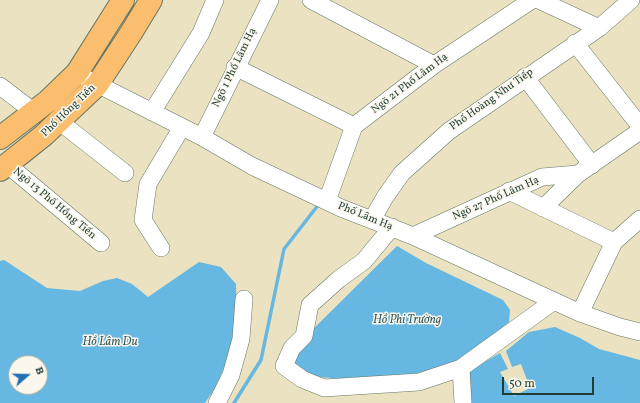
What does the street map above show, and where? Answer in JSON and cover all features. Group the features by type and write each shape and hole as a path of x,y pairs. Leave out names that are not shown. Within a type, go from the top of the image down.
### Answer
{"main road":[{"name":"Phố Hồng Tiến","path":"0,138 34,112 78,73 123,0"},
{"name":"Phố Hồng Tiến","path":"4,168 60,122 97,85 151,0"}],"street":[{"path":"152,112 201,32 216,0"},
{"name":"Ngõ 1 Phố Lâm Hạ","path":"202,137 235,67 270,0"},
{"path":"311,0 434,65"},
{"name":"Ngõ 21 Phố Lâm Hạ","path":"354,126 434,65 532,0"},
{"path":"539,0 599,28"},
{"name":"Phố Hoàng Như Tiếp","path":"372,220 392,185 415,159 460,122 599,28 631,0"},
{"path":"636,0 640,5"},
{"path":"575,43 640,126"},
{"path":"235,67 354,126 327,201"},
{"name":"Phố Lâm Hạ","path":"78,73 97,85 202,137 252,166 327,201 413,236 580,313 620,327 640,332"},
{"path":"525,77 592,165"},
{"path":"0,86 34,112"},
{"path":"60,122 125,173"},
{"path":"161,248 142,220 148,184 182,127"},
{"name":"Ngõ 27 Phố Lâm Hạ","path":"413,236 542,177 578,174 640,130"},
{"name":"Ngõ 13 Phố Hồng Tiến","path":"4,168 101,243"},
{"path":"543,208 578,174"},
{"path":"510,192 614,242"},
{"path":"580,313 614,242 640,219"},
{"path":"392,227 364,261 339,279 310,305 304,336 292,348 284,366 302,380 324,388 419,382 461,368 554,302"},
{"path":"217,403 231,375 241,339 244,299"},
{"path":"461,368 463,403"}],"water":[{"name":"Hồ Phi Trường","path":"397,246 426,263 503,300 510,310 509,322 447,372 345,382 331,378 305,376 289,366 294,348"},
{"name":"Hồ Lâm Du","path":"4,260 47,288 80,291 103,281 117,278 132,284 148,297 199,262 221,267 236,284 237,338 215,388 205,403 0,403 0,261"},
{"path":"555,327 580,338 599,349 640,360 640,403 472,403 469,371 500,353 508,369 500,372 514,396 530,388 521,364 512,367 506,351 529,332"}],"waterway":[{"path":"234,403 261,360 284,249 319,204"}]}
